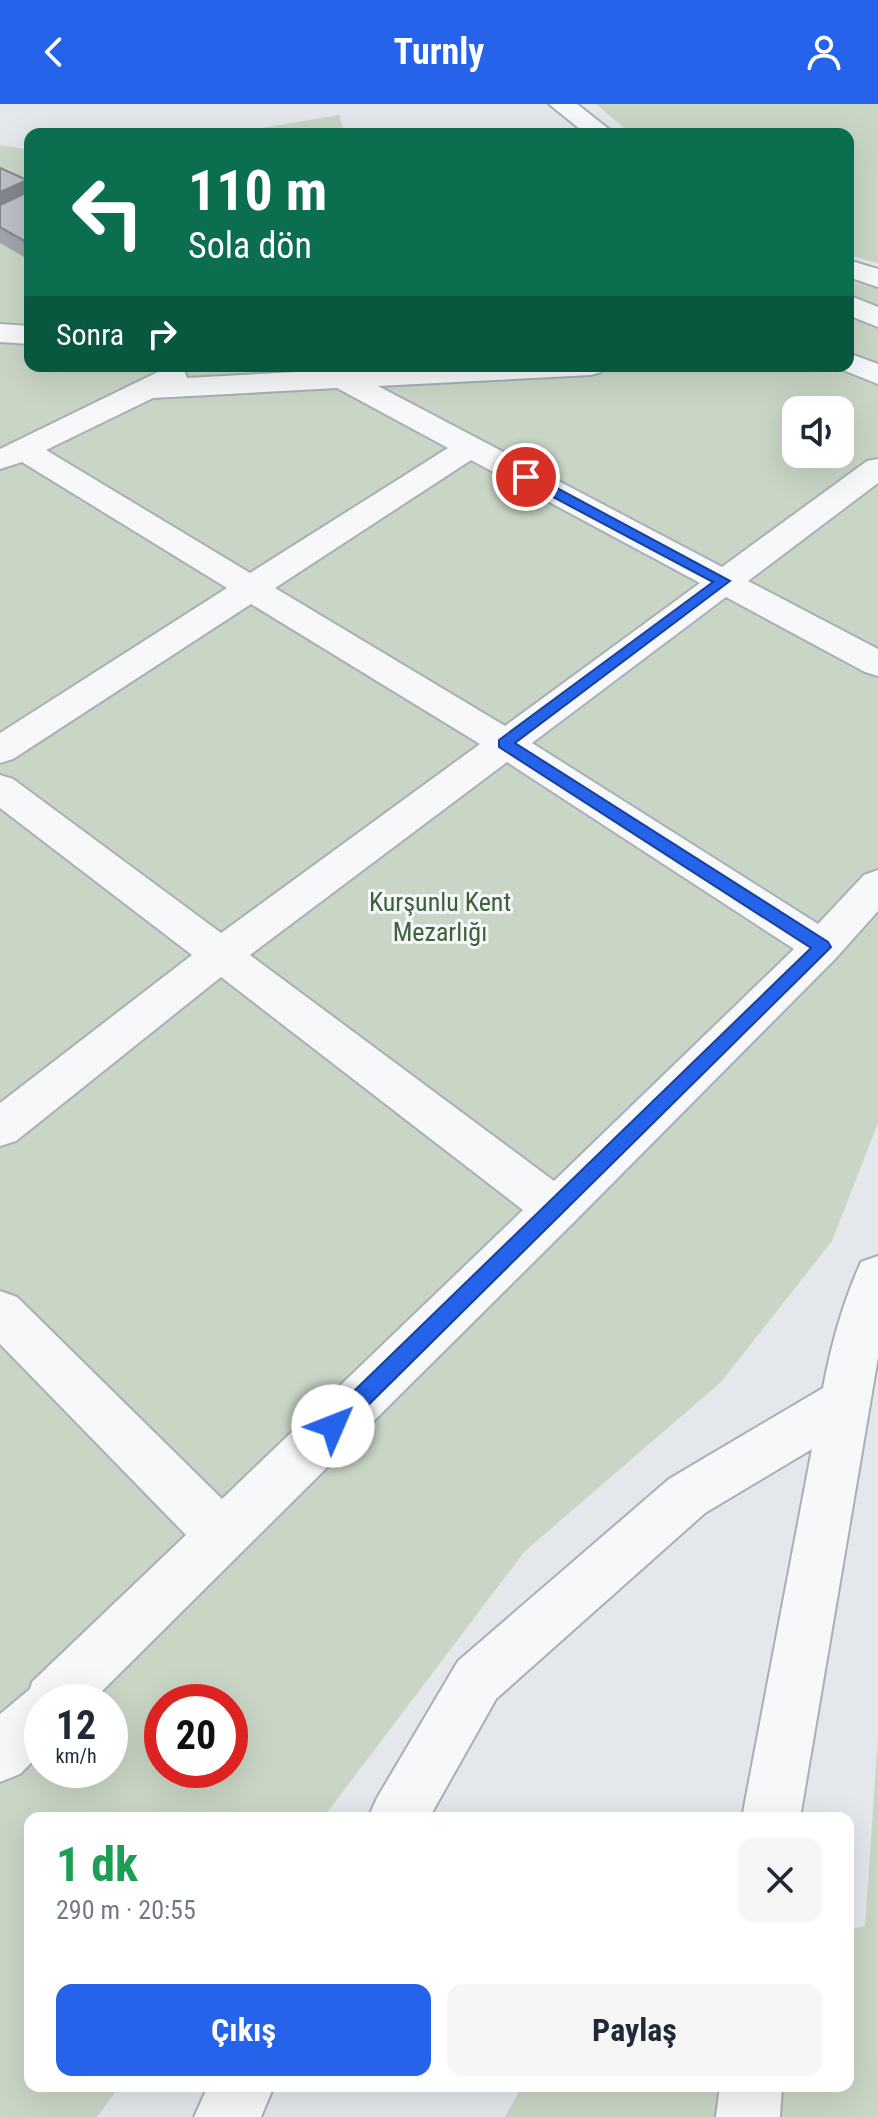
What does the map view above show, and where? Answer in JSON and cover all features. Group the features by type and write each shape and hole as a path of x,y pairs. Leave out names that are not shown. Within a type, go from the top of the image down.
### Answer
{"street":[{"path":"561,104 594,128"},
{"path":"854,270 878,279"},
{"path":"854,307 878,318"},
{"path":"0,333 24,335"},
{"path":"854,365 878,375"},
{"path":"11,454 181,372"},
{"path":"146,389 372,372"},
{"path":"335,373 878,664"},
{"path":"0,750 470,447"},
{"path":"11,454 251,588 505,743 822,947"},
{"path":"0,1128 221,955 878,468"},
{"path":"0,788 557,1209"},
{"path":"70,1684 822,947 878,885"},
{"path":"772,1812 855,1349 878,1277"},
{"path":"0,1312 221,1534"},
{"path":"400,1812 477,1680 687,1496 845,1402"},
{"path":"0,1754 24,1730"},
{"path":"226,2117 240,2092"},
{"path":"748,2117 750,2092"}],"green space":[{"path":"596,104 878,104 878,263 854,257 854,128 624,128"},
{"path":"339,115 343,128 262,128"},
{"name":"Kurşunlu Kent Mezarlığı","path":"0,145 24,149 24,372 854,372 854,283 878,289 878,1123 832,1241 721,1382 524,1552 328,1812 24,1812 24,2092 116,2092 97,2117 0,2117"},
{"path":"878,1737 878,2117 505,2117 519,2092 854,2092 854,1929 865,1926"}],"building":[{"path":"0,168 24,179 24,181 0,192"},
{"path":"24,194 24,239 0,227 0,205"}],"route":[{"path":"333,1426 822,947 505,743 723,581 526,477"}]}
